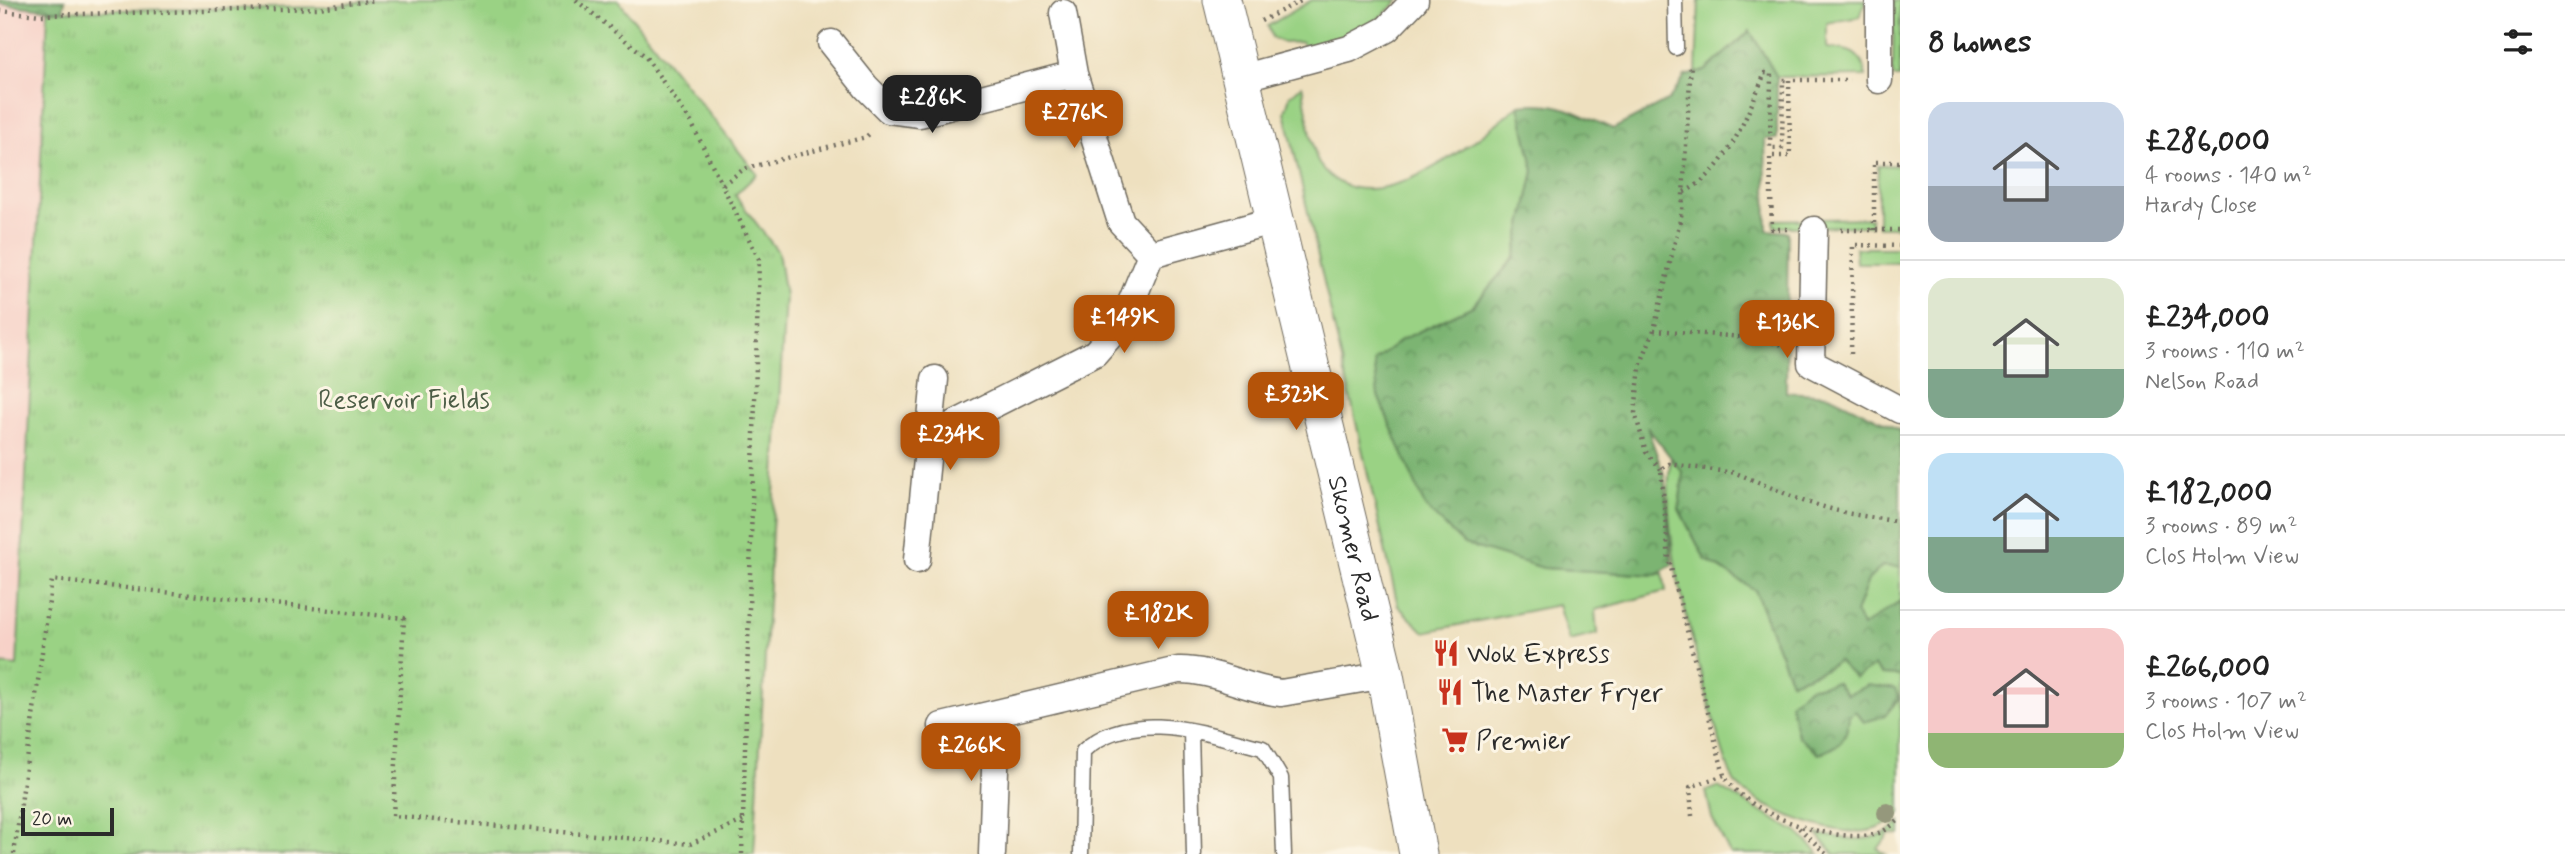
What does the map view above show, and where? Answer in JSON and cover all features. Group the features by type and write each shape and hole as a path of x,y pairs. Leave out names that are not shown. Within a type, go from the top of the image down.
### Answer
{"street":[{"path":"1241,78 1329,57 1387,29 1415,0"},
{"path":"1879,0 1879,80"},
{"path":"1063,13 1074,74 1121,222 1151,254"},
{"name":"Skomer Road","path":"1226,15 1385,675 1418,854"},
{"path":"831,43 866,87 889,110 919,114 1074,74"},
{"path":"1151,254 1275,220"},
{"path":"1814,230 1811,363 1900,410"},
{"path":"930,436 1095,353 1124,320 1151,254"},
{"path":"916,560 935,379"},
{"path":"942,726 1178,670 1210,673 1265,691 1281,693 1385,675"},
{"path":"992,854 997,713"}],"lane":[{"path":"1675,0 1676,48"},
{"path":"1081,854 1083,751 1097,738 1143,725 1191,731 1263,748 1281,778 1284,854"},
{"path":"1191,731 1194,854"}],"path":[{"path":"0,11 41,15 319,8 376,0"},
{"path":"576,0 645,56 691,122 759,259 742,854"},
{"path":"1226,15 1267,20 1303,0"},
{"path":"1692,55 1684,192 1654,330 1640,366 1635,413 1646,452 1661,469 1669,561 1724,775 1733,791 1797,826 1816,841 1826,854"},
{"path":"1684,192 1697,186 1714,171 1742,124 1765,73 1771,74 1770,148 1782,148 1783,80 1879,80"},
{"path":"1789,80 1790,156 1770,156 1772,229 1900,230"},
{"path":"722,185 744,169 866,137 889,110"},
{"path":"1874,230 1874,162 1900,162"},
{"path":"1851,384 1853,245 1900,246"},
{"path":"1654,330 1755,338 1811,352"},
{"path":"1661,469 1669,464 1736,473 1803,502 1845,513 1900,522"},
{"path":"14,854 52,580 404,618 393,816 690,844 745,820"},
{"path":"1692,816 1690,787 1724,775"},
{"path":"1797,826 1843,835 1873,835 1888,829 1900,819"}],"shaded area":[{"path":"0,4 48,11 17,667 0,664"}],"green space":[{"path":"0,0 65,0 63,11 0,4"},
{"name":"Reservoir Fields","path":"371,0 618,0 757,174 735,195 778,252 785,296 754,854 0,854 0,664 17,666 48,11 326,7"},
{"path":"1312,0 1399,0 1366,27 1334,41 1304,48 1302,42 1284,43 1272,38 1268,26"},
{"path":"1699,0 1867,0 1859,17 1827,23 1827,48 1854,53 1866,76 1777,77 1750,31 1705,71 1696,73"},
{"path":"1894,0 1900,0 1900,77 1893,77"},
{"path":"1750,31 1777,77 1777,139 1765,139 1767,230 1788,232 1786,392 1829,395 1900,430 1900,567 1882,566 1868,580 1856,613 1862,627 1900,601 1900,676 1882,675 1874,666 1855,678 1838,661 1791,682 1755,590 1705,559 1679,509 1683,473 1647,427 1664,475 1672,565 1655,575 1543,568 1464,544 1425,507 1378,396 1374,361 1401,340 1473,306 1515,257 1534,171 1519,105 1557,106 1613,129 1669,100 1685,76 1705,71"},
{"path":"1302,85 1319,164 1340,183 1365,189 1392,185 1421,174 1450,158 1519,105 1534,171 1515,257 1473,306 1401,340 1543,568 1655,575 1663,573 1666,591 1595,610 1597,634 1569,641 1558,605 1424,632 1398,606 1285,112 1290,96"},
{"path":"1900,165 1900,227 1878,227 1878,166"},
{"path":"1871,218 1871,226 1774,227 1774,220"},
{"path":"1855,248 1900,248 1900,263 1856,263"},
{"path":"1671,458 1683,473 1679,509 1705,559 1755,590 1791,682 1838,661 1874,666 1882,675 1900,676 1900,813 1884,825 1857,832 1816,825 1767,806 1736,784 1713,718 1676,569 1669,514"},
{"path":"1882,566 1900,567 1900,601 1862,628 1856,613 1868,580"},
{"path":"1836,682 1847,695 1868,685 1895,689 1899,698 1885,716 1864,722 1855,711 1849,716 1847,731 1842,741 1819,754 1798,736 1790,703 1808,688"},
{"path":"1718,787 1798,833 1820,854 1730,854 1712,818 1706,791"},
{"path":"1900,822 1900,835 1889,834 1878,849 1886,854 1834,854 1817,834 1850,839 1872,838 1892,830"}],"place":[{"name":"Wok Express","path":"1446,653"},
{"name":"The Master Fryer","path":"1450,692"},
{"name":"Premier","path":"1455,740"}]}
